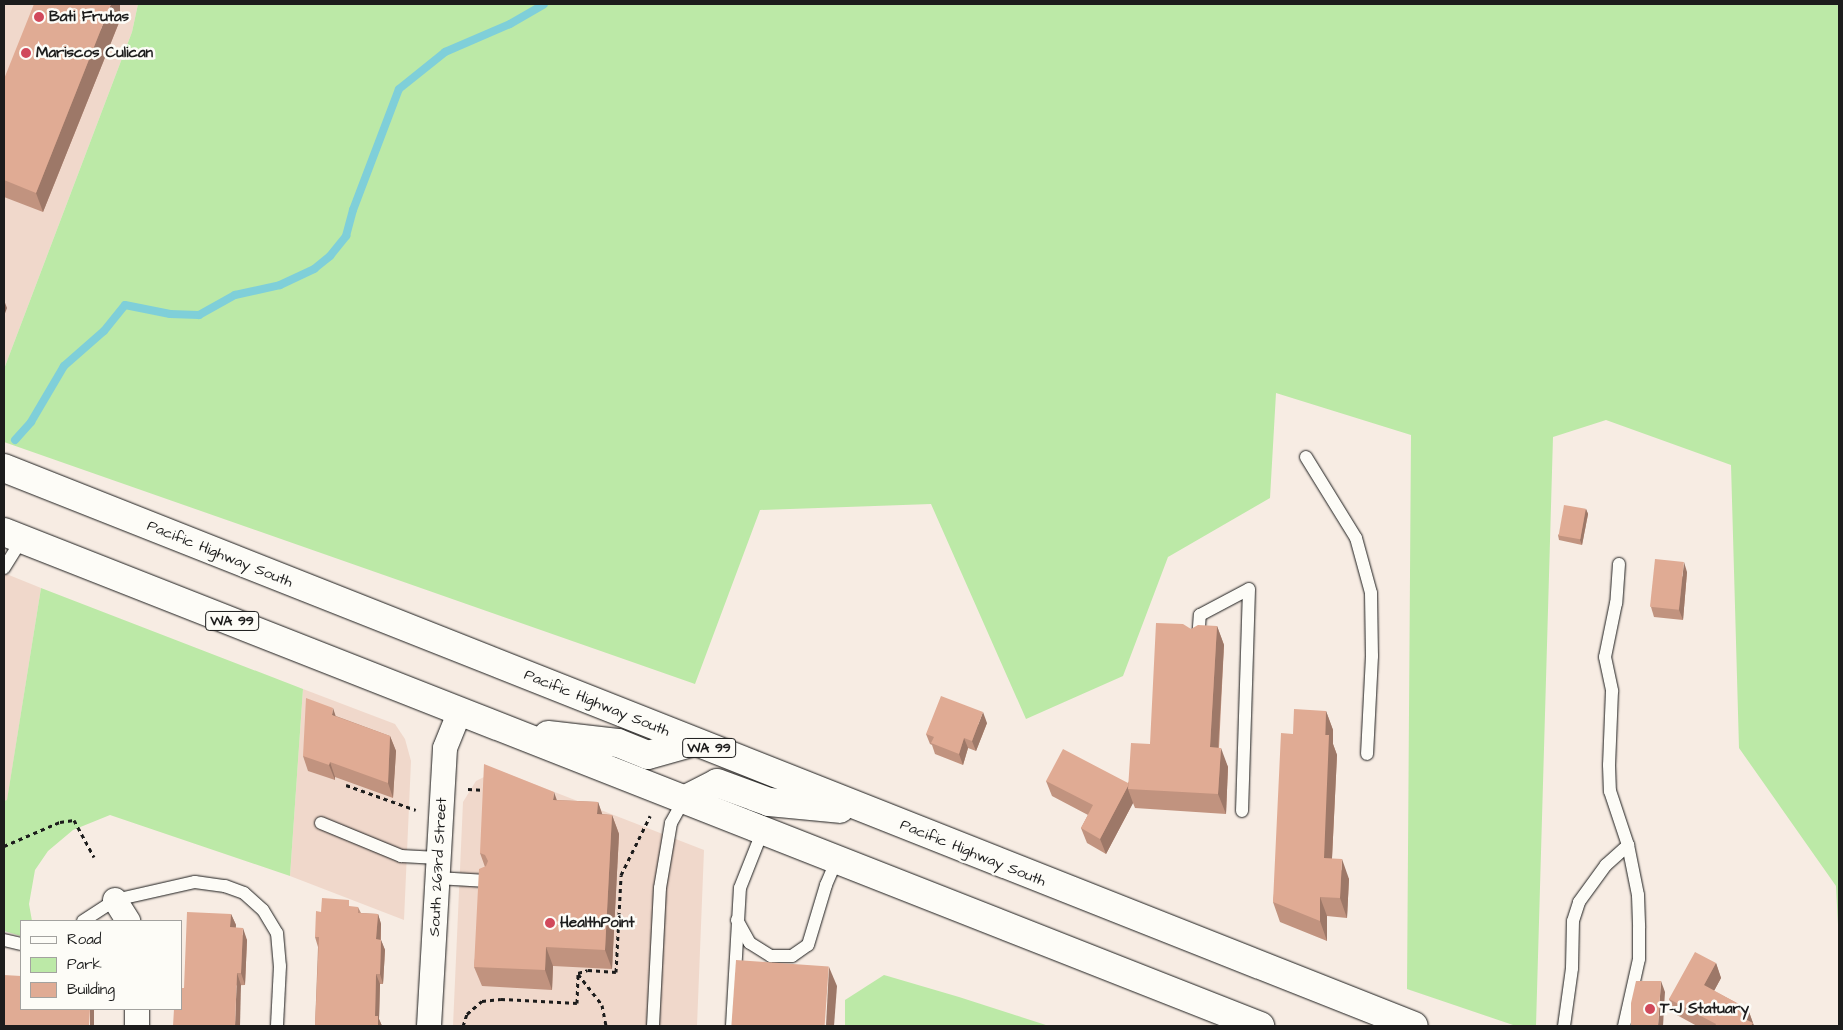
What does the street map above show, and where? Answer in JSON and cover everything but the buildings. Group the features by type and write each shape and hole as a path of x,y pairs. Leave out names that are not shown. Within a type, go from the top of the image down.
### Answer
{"main road":[{"name":"Pacific Highway South","path":"4,468 871,813 1414,1026"},
{"name":"WA 99","path":"13,535 1260,1026"},
{"path":"511,731 618,743 648,755 694,742"},
{"path":"684,800 717,783 769,802 871,813"}],"street":[{"name":"South 263rd Street","path":"429,1026 445,748 460,711"},
{"path":"115,900 127,920"},
{"path":"137,1010 137,1026"}],"lane":[{"path":"1306,457 1356,538 1371,593 1372,656 1367,754"},
{"path":"4,568 13,535"},
{"path":"1619,564 1616,603 1605,657 1612,691 1610,791 1628,846 1638,895 1639,959 1624,1026"},
{"path":"1198,641 1200,615 1249,589 1242,812"},
{"path":"653,1026 660,888 671,824 684,800"},
{"path":"321,823 401,856 487,881"},
{"path":"732,1026 740,888 763,830"},
{"path":"1564,1026 1572,968 1573,921 1579,902 1606,865 1628,846"},
{"path":"737,920 750,943 771,956 792,956 808,945 826,885 837,859"},
{"path":"85,920 115,900 194,882 224,886 244,894 263,910 277,933 280,966 277,1026"},
{"path":"4,940 20,944"}],"path":[{"path":"346,785 416,811"},
{"path":"462,789 491,790"},
{"path":"578,974 588,970 616,972 621,875 650,815"},
{"path":"4,846 60,822 74,820 94,857"},
{"path":"463,1026 467,1014 482,1002 501,999 577,1003 578,974"},
{"path":"578,974 602,1005 606,1026"}],"shaded area":[{"path":"4,4 138,4 132,32 4,369"},
{"path":"4,573 41,588 7,801 4,801"},
{"path":"303,689 395,724 405,739 411,761 404,920 290,876"},
{"path":"498,770 704,850 697,1026 453,1026 463,802 476,781"}],"green space":[{"path":"138,4 1839,4 1839,944 1836,886 1739,748 1731,465 1606,420 1553,437 1536,1026 1516,1026 1407,989 1411,435 1276,393 1270,498 1168,557 1123,676 1026,719 931,504 760,510 695,684 4,442 4,369 132,32"},
{"path":"41,588 303,689 290,876 110,815 73,830 48,851 35,870 29,904 32,920 20,920 20,936 4,931 4,801 7,800"},
{"path":"884,975 1049,1026 845,1026 845,1000"}],"waterway":[{"path":"15,440 31,422 64,366 104,331 125,305 170,314 199,315 235,295 280,285 314,269 330,256 346,236 353,210 399,89 445,52 510,24 544,4"}],"place":[{"name":"Bati Frutas","path":"39,17"},
{"name":"Mariscos Culican","path":"26,53"},
{"name":"HealthPoint","path":"550,923"},
{"name":"T-J Statuary","path":"1650,1009"}]}
